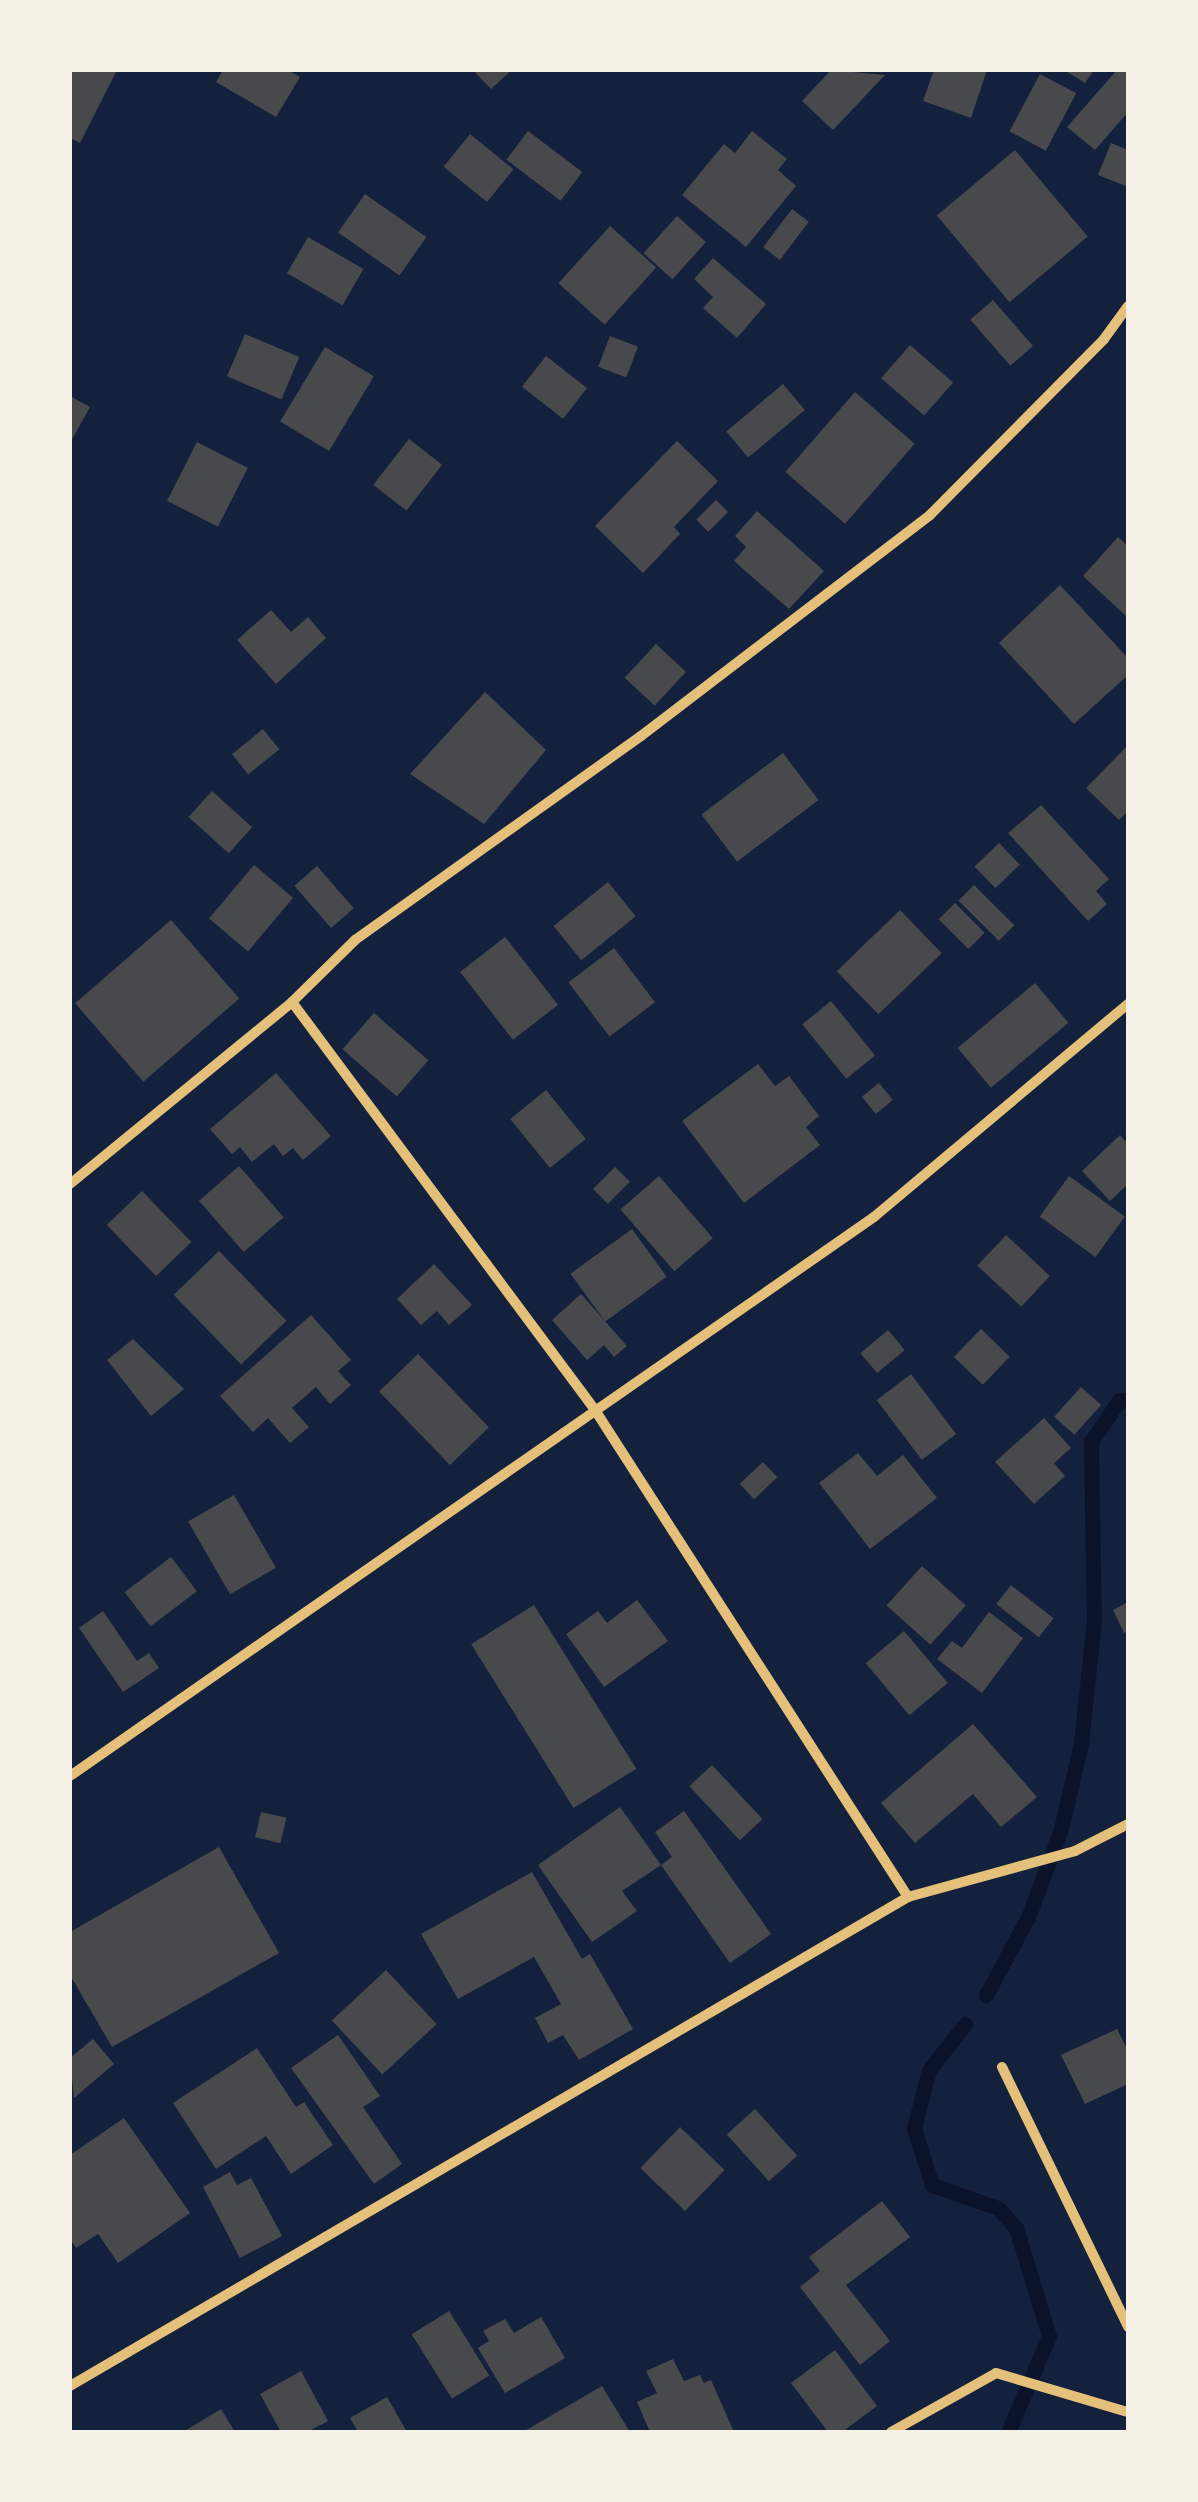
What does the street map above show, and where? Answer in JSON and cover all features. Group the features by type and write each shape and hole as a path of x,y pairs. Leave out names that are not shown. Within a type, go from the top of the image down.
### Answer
{"street":[{"path":"70,1184 292,1002 355,940 641,736 930,515 1104,339 1128,306"},
{"path":"292,1002 595,1410 908,1898"},
{"path":"70,1776 874,1216 1128,1004"},
{"path":"70,2386 908,1898 1075,1851 1128,1824"},
{"path":"1002,2067 1128,2327"},
{"path":"890,2432 996,2373 1128,2412"}],"building":[{"path":"70,70 117,70 80,143 70,138"},
{"path":"223,70 288,70 300,77 276,117 216,82"},
{"path":"473,70 512,70 491,89"},
{"path":"831,70 885,75 833,130 802,101"},
{"path":"934,70 987,70 971,118 923,101"},
{"path":"1064,70 1094,70 1085,83"},
{"path":"1117,70 1128,70 1128,112 1095,150 1067,127"},
{"path":"1040,74 1076,93 1046,151 1009,131"},
{"path":"528,131 582,172 561,201 506,160"},
{"path":"752,131 787,159 778,170 796,186 746,247 682,195 724,144 735,153"},
{"path":"470,134 514,169 487,202 444,167"},
{"path":"1111,143 1128,150 1126,186 1098,175"},
{"path":"1015,150 1088,237 1009,302 937,216"},
{"path":"365,194 426,237 399,276 338,233"},
{"path":"792,209 809,222 780,260 763,247"},
{"path":"677,216 706,242 673,279 644,253"},
{"path":"610,226 656,267 605,325 558,283"},
{"path":"308,237 363,269 342,305 287,273"},
{"path":"713,258 766,304 737,338 703,308 713,297 694,279"},
{"path":"993,300 1033,346 1010,366 970,320"},
{"path":"245,334 299,357 281,399 227,376"},
{"path":"610,336 638,347 626,378 598,367"},
{"path":"910,345 953,382 924,416 881,378"},
{"path":"325,347 374,376 329,451 280,422"},
{"path":"546,356 587,388 563,419 522,387"},
{"path":"783,384 805,410 748,458 726,432"},
{"path":"855,392 915,444 845,524 785,472"},
{"path":"70,396 90,407 70,443"},
{"path":"409,439 442,465 406,511 373,485"},
{"path":"677,441 718,481 674,527 680,534 643,573 595,526"},
{"path":"197,442 248,468 218,527 167,501"},
{"path":"716,500 728,512 708,532 696,520"},
{"path":"757,511 824,571 789,609 734,561 746,547 735,536"},
{"path":"1118,537 1128,546 1128,618 1083,576"},
{"path":"1060,585 1128,658 1128,675 1074,724 999,643"},
{"path":"271,610 291,632 308,617 326,638 276,684 237,640"},
{"path":"656,644 686,672 655,706 625,678"},
{"path":"485,692 546,750 484,824 410,774"},
{"path":"263,729 279,749 248,774 232,754"},
{"path":"1128,745 1128,811 1119,820 1086,788"},
{"path":"783,753 819,800 737,862 702,814"},
{"path":"212,791 252,827 229,853 189,817"},
{"path":"1041,805 1109,879 1096,891 1107,904 1088,921 1008,833"},
{"path":"999,843 1020,865 995,888 975,867"},
{"path":"254,865 293,898 248,951 209,919"},
{"path":"317,866 354,908 331,928 294,886"},
{"path":"608,882 636,916 581,960 554,926"},
{"path":"974,885 1014,925 999,941 958,901"},
{"path":"955,903 985,933 968,949 939,919"},
{"path":"900,910 942,953 878,1014 837,971"},
{"path":"171,920 239,998 143,1082 75,1003"},
{"path":"505,937 558,1005 513,1040 460,972"},
{"path":"614,948 655,1002 609,1037 568,982"},
{"path":"1035,983 1068,1023 991,1088 958,1048"},
{"path":"831,1001 875,1055 846,1079 802,1024"},
{"path":"374,1013 428,1060 397,1096 343,1049"},
{"path":"758,1064 775,1086 789,1076 819,1116 806,1127 820,1145 744,1203 682,1121"},
{"path":"276,1073 331,1136 303,1160 293,1148 283,1156 274,1144 252,1162 240,1147 232,1154 210,1129"},
{"path":"879,1083 893,1100 876,1114 862,1097"},
{"path":"546,1090 586,1139 550,1168 510,1119"},
{"path":"1120,1135 1128,1144 1128,1184 1110,1201 1082,1171"},
{"path":"239,1166 284,1217 244,1252 199,1201"},
{"path":"615,1167 630,1182 608,1204 593,1189"},
{"path":"659,1176 713,1238 674,1271 621,1209"},
{"path":"1069,1176 1125,1217 1095,1257 1040,1216"},
{"path":"142,1191 191,1242 156,1276 107,1225"},
{"path":"632,1229 667,1277 605,1321 571,1274"},
{"path":"1006,1235 1050,1276 1021,1307 977,1266"},
{"path":"219,1251 286,1321 241,1365 174,1295"},
{"path":"434,1264 472,1305 449,1325 437,1311 421,1325 397,1299"},
{"path":"581,1294 627,1346 614,1357 604,1345 587,1360 552,1320"},
{"path":"311,1315 351,1360 338,1371 351,1385 330,1404 316,1387 292,1408 309,1427 290,1443 268,1418 253,1432 220,1396"},
{"path":"981,1329 1010,1357 983,1385 954,1357"},
{"path":"888,1330 905,1350 877,1373 860,1353"},
{"path":"133,1339 184,1389 151,1416 107,1360"},
{"path":"418,1354 489,1427 450,1465 379,1392"},
{"path":"911,1374 956,1434 922,1460 877,1400"},
{"path":"1081,1387 1101,1405 1074,1435 1054,1417"},
{"path":"1044,1418 1071,1448 1054,1463 1065,1476 1034,1504 995,1462"},
{"path":"858,1453 877,1476 903,1455 937,1498 870,1549 819,1483"},
{"path":"763,1462 777,1477 754,1499 740,1484"},
{"path":"234,1495 276,1568 230,1594 188,1522"},
{"path":"171,1557 197,1591 151,1626 125,1592"},
{"path":"922,1566 966,1605 930,1645 887,1605"},
{"path":"1011,1585 1054,1618 1039,1637 996,1604"},
{"path":"637,1600 668,1641 604,1687 566,1634 598,1611 607,1623"},
{"path":"1128,1602 1128,1631 1124,1633 1113,1610"},
{"path":"534,1605 636,1769 574,1808 471,1644"},
{"path":"103,1611 137,1661 149,1653 159,1668 123,1692 79,1628"},
{"path":"989,1612 1023,1638 982,1693 937,1659 952,1641 962,1648"},
{"path":"904,1631 948,1683 909,1715 866,1663"},
{"path":"973,1724 1037,1797 1001,1827 973,1794 915,1843 881,1803"},
{"path":"712,1765 762,1819 740,1840 689,1786"},
{"path":"620,1807 661,1865 622,1891 637,1911 592,1942 538,1865"},
{"path":"684,1811 771,1934 730,1963 661,1865 672,1857 655,1832"},
{"path":"261,1812 286,1818 280,1843 255,1837"},
{"path":"219,1847 279,1953 112,2047 70,1975 70,1932"},
{"path":"532,1872 582,1959 590,1954 633,2029 579,2060 563,2035 548,2043 535,2018 561,2004 534,1957 458,1999 421,1934"},
{"path":"386,1970 436,2024 382,2075 332,2020"},
{"path":"1117,2029 1128,2051 1128,2084 1085,2104 1061,2055"},
{"path":"338,2035 380,2096 363,2107 402,2164 374,2184 291,2068"},
{"path":"93,2039 114,2064 74,2098 70,2058"},
{"path":"257,2048 296,2107 304,2102 333,2145 291,2174 266,2136 216,2169 173,2103"},
{"path":"755,2109 797,2156 769,2181 727,2134"},
{"path":"124,2118 190,2213 118,2263 98,2234 76,2248 70,2239 70,2155"},
{"path":"680,2127 725,2170 685,2211 640,2168"},
{"path":"230,2172 237,2185 251,2178 282,2236 240,2258 203,2187"},
{"path":"882,2201 910,2237 846,2285 890,2341 860,2365 800,2287 820,2271 809,2257"},
{"path":"449,2311 489,2375 452,2399 412,2334"},
{"path":"541,2317 565,2358 505,2393 478,2348 489,2341 483,2331 505,2319 514,2333"},
{"path":"835,2350 877,2406 842,2432 828,2432 791,2383"},
{"path":"673,2359 684,2381 700,2375 704,2383 711,2380 734,2432 650,2432 637,2402 657,2393 646,2371"},
{"path":"301,2371 328,2421 307,2432 281,2432 260,2394"},
{"path":"602,2386 630,2432 523,2432"},
{"path":"387,2397 407,2432 358,2432 350,2418"},
{"path":"221,2409 235,2432 183,2432"}],"waterway":[{"path":"986,1995 1029,1915 1061,1829 1081,1743 1094,1621 1091,1442 1119,1400 1128,1401"},
{"path":"965,2024 929,2070 914,2128 932,2185 998,2208 1016,2228 1049,2336 1008,2432"}]}
